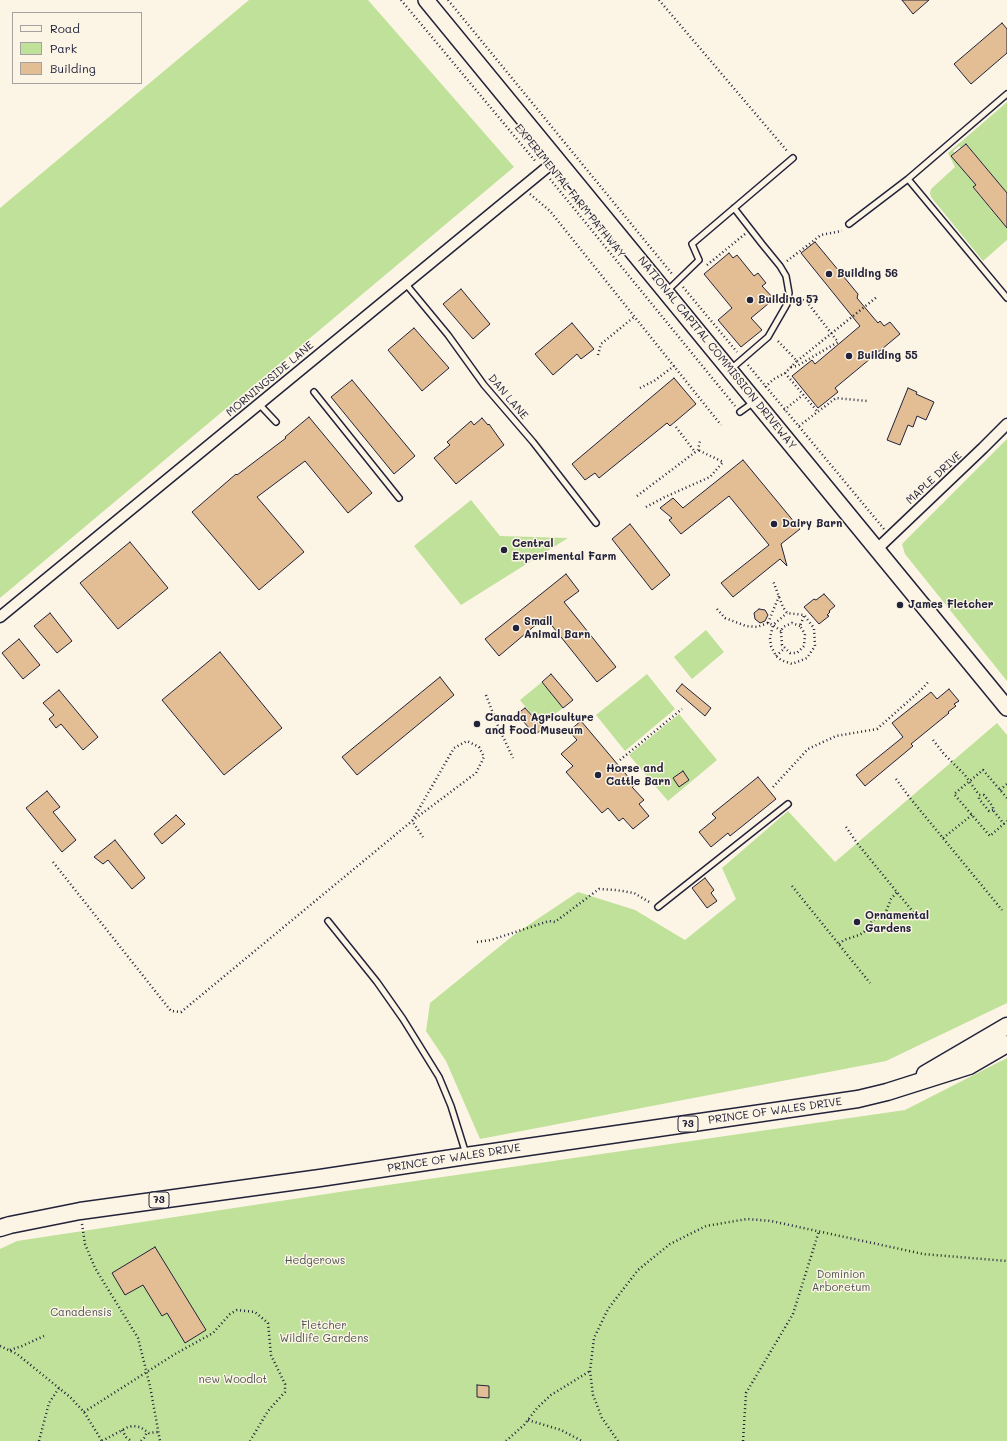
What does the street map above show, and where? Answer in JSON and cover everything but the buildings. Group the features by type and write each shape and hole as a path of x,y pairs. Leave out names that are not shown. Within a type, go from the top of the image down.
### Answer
{"main road":[{"name":"PRINCE OF WALES DRIVE","path":"908,1085 1007,1026"},
{"name":"PRINCE OF WALES DRIVE","path":"0,1228 80,1211 320,1178 858,1099 888,1092 969,1066 1007,1044"}],"street":[{"name":"NATIONAL CAPITAL COMMISSION DRIVEWAY","path":"426,0 1007,708"},
{"name":"MORNINGSIDE LANE","path":"0,617 556,160"},
{"name":"MAPLE DRIVE","path":"877,548 984,448 1007,424"}],"lane":[{"path":"849,224 908,179 1007,94"},
{"path":"667,292 699,260 692,244 793,158"},
{"path":"908,179 1007,298"},
{"path":"730,369 770,334 787,304 789,293 786,276 780,266 734,208"},
{"name":"DAN LANE","path":"405,283 448,335 484,385 532,442 596,523"},
{"path":"314,392 399,498"},
{"path":"740,412 756,401"},
{"path":"259,404 276,422"},
{"path":"658,907 788,804"},
{"path":"328,921 377,982 439,1077 451,1106 466,1156"}],"path":[{"name":"EXPERIMENTAL FARM PATHWAY","path":"401,0 543,170 740,412"},
{"path":"448,0 742,359 884,529"},
{"path":"659,0 793,158"},
{"path":"521,188 537,199 550,211 721,425"},
{"path":"704,268 750,229"},
{"path":"780,266 820,235 842,231"},
{"path":"683,287 688,282"},
{"path":"789,293 807,302 838,342 797,366 791,367"},
{"path":"765,386 785,373 797,361 878,296"},
{"path":"598,355 601,344 634,317"},
{"path":"770,334 797,361"},
{"path":"640,388 654,381 674,366"},
{"path":"785,373 817,411"},
{"path":"772,420 803,395"},
{"path":"798,426 836,398 867,400"},
{"path":"646,507 710,477 723,462 697,451 676,427"},
{"path":"637,496 697,451 700,441"},
{"path":"773,581 783,607 787,612 804,615 814,628 815,646 807,658 792,664 781,660 776,656 771,646 770,638 773,625 787,612"},
{"path":"768,624 779,596"},
{"path":"717,609 725,618 746,626 757,627 768,624 773,625 781,631"},
{"path":"800,626 804,615"},
{"path":"792,623 800,626 804,634 804,646 797,653 790,653 782,645 781,631 783,627 792,623"},
{"path":"776,656 785,648"},
{"path":"773,787 808,749 836,736 876,729 921,690 929,681"},
{"path":"486,695 497,724 513,758"},
{"path":"620,760 682,709"},
{"path":"933,740 970,782 979,795 979,799 989,811 992,810"},
{"path":"53,862 171,1011 181,1012 412,821 476,773 484,757 479,747 467,741 454,748 412,821"},
{"path":"1007,798 983,770 954,794 990,836 1007,821"},
{"path":"896,779 1002,910"},
{"path":"1000,790 1007,784"},
{"path":"979,795 984,795 993,807 992,810 1004,824"},
{"path":"943,838 972,815"},
{"path":"412,821 423,837"},
{"path":"846,826 857,843 914,913"},
{"path":"792,886 870,983"},
{"path":"477,942 491,940 548,921 555,922 599,889 634,893 658,907"},
{"path":"839,944 844,940 864,932 874,920 885,914 891,899 897,892"},
{"path":"80,1211 85,1244 96,1268 138,1338 160,1441"},
{"path":"618,1441 602,1418 593,1395 590,1371 594,1338 608,1308 638,1270 670,1244 706,1226 747,1219 771,1221 819,1230 923,1254 1007,1261"},
{"path":"743,1441 746,1393 793,1314 819,1230"},
{"path":"84,1412 175,1354 213,1333 230,1314 238,1310 255,1312 268,1323 272,1355 285,1384 285,1392 268,1411 250,1441"},
{"path":"9,1350 44,1336"},
{"path":"0,1346 17,1354 70,1397 84,1412 102,1441 128,1427 137,1426 147,1432 158,1432"},
{"path":"506,1441 513,1436 528,1420 536,1408 551,1395 590,1371"},
{"path":"39,1441 49,1403 59,1388"},
{"path":"528,1420 561,1430 582,1441"},
{"path":"122,1430 126,1437 131,1441"},
{"path":"140,1441 144,1438 147,1432"}],"green space":[{"path":"249,0 368,0 514,167 0,598 0,208"},
{"path":"1007,102 1007,193 966,144 961,148 959,146 953,151 955,153 951,156 976,185 973,188 1007,228 1007,240 983,261 931,197 930,193 931,189 955,167 948,153"},
{"path":"1007,439 1007,681 905,554 902,544"},
{"path":"471,500 500,536 568,538 461,605 414,546"},
{"path":"706,630 724,652 692,679 674,657"},
{"path":"647,674 675,709 625,751 596,715"},
{"path":"542,682 563,708 540,725 520,700"},
{"path":"679,714 717,760 668,801 629,755"},
{"name":"Ornamental Gardens","path":"997,723 1007,735 1007,1003 886,1061 480,1139 446,1061 426,1031 430,1003 515,934 578,892 635,910 685,940 736,899 722,868 788,811 835,862"},
{"name":"Dominion Arboretum","path":"1007,1058 1007,1441 0,1441 0,1249 17,1241 346,1191 905,1110"}],"place":[{"name":"Building 56","path":"829,274"},
{"name":"Building 57","path":"750,300"},
{"name":"Building 55","path":"849,356"},
{"name":"Dairy Barn","path":"774,524"},
{"name":"Central Experimental Farm","path":"504,550"},
{"name":"James Fletcher","path":"900,605"},
{"name":"Small Animal Barn","path":"516,628"},
{"name":"Canada Agriculture and Food Museum","path":"477,724"},
{"name":"Horse and Cattle Barn","path":"598,775"},
{"name":"Ornamental Gardens","path":"857,922"}],"park label":[{"name":"Hedgerows","path":"315,1261"},
{"name":"Canadensis","path":"81,1313"},
{"name":"Fletcher Wildlife Gardens","path":"324,1332"},
{"name":"new Woodlot","path":"233,1380"}]}
